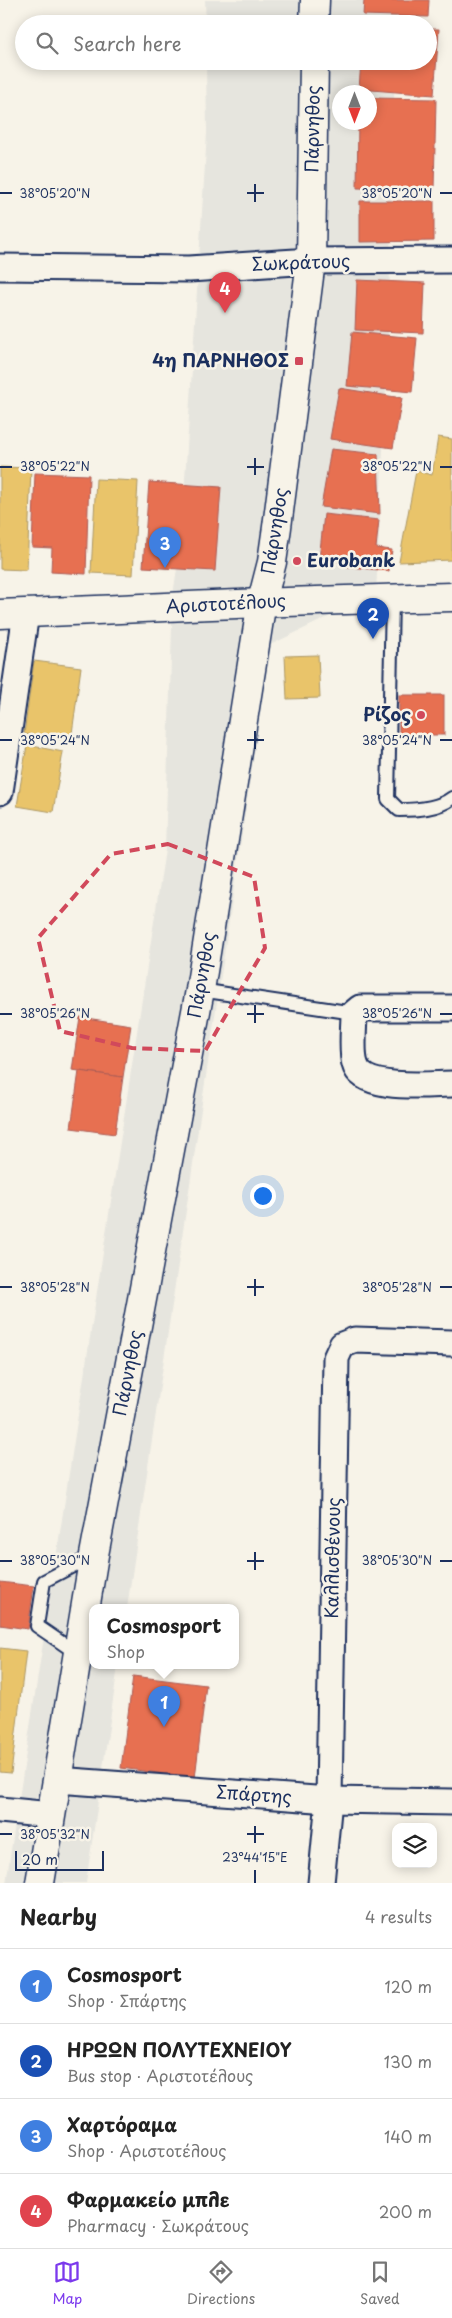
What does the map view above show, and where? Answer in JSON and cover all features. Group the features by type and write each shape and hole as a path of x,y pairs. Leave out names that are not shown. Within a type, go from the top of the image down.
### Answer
{"main road":[{"path":"314,15 315,0"},
{"name":"Πάρνηθος","path":"40,1883 94,1555 200,990 262,601 272,562 311,261 314,70"},
{"name":"Αριστοτέλους","path":"13,613 182,607 262,601 452,597"}],"street":[{"name":"Σωκράτους","path":"0,268 189,269 311,261 452,260"},
{"path":"0,792 13,613"},
{"path":"452,1008 360,1008 354,1014 354,1065 364,1076 379,1083 452,1084"},
{"name":"Καλλισθένους","path":"321,1883 329,1800 336,1358 342,1345 355,1340 452,1343"},
{"name":"Σπάρτης","path":"57,1780 329,1800 452,1802"},
{"path":"0,1810 51,1814"}],"lane":[{"path":"392,598 388,799 399,810 419,810 447,802 452,798"},
{"path":"200,990 354,1014"},
{"path":"78,1654 37,1626 44,1581 94,1555"}],"highlighted area":[{"path":"168,844 254,877 265,948 205,1051 132,1048 60,1031 38,938 111,854"}],"shaded area":[{"path":"205,0 397,0 396,15 206,15"},
{"path":"206,70 395,70 388,346 376,594 270,645 128,1604 89,1604 89,1669 118,1669 86,1883 6,1883 165,850 173,595 181,542 207,133"}],"building: Homes":[{"path":"438,437 452,439 452,560 399,562 416,471 432,475"},
{"path":"0,467 31,468 27,570 0,569"},
{"path":"96,479 138,481 133,575 91,573"},
{"path":"318,655 320,698 287,699 285,656"},
{"path":"34,661 81,667 71,741 24,734"},
{"path":"27,745 63,752 53,812 17,806"},
{"path":"0,1648 26,1651 11,1773 0,1772"}],"building: Shops":[{"path":"364,0 429,0 428,15 363,15"},
{"path":"437,29 439,29 437,55"},
{"path":"360,70 436,70 434,95 377,90 377,85 359,85"},
{"path":"377,98 436,99 434,190 357,188 358,130 377,130"},
{"path":"360,201 434,201 434,241 360,242"},
{"path":"357,280 425,283 423,333 355,330"},
{"path":"352,332 417,338 412,392 347,386"},
{"path":"339,388 402,398 393,448 330,439"},
{"path":"331,449 378,454 380,514 321,507"},
{"path":"35,473 89,475 86,574 51,572 52,548 32,547"},
{"path":"149,482 221,487 215,571 143,567"},
{"path":"324,514 379,520 376,548 392,550 389,571 340,566 340,562 319,560"},
{"name":"Ρίζος","path":"399,695 444,695 444,735 399,735"},
{"path":"80,1017 131,1025 123,1077 72,1070"},
{"path":"79,1071 123,1077 115,1134 71,1128"},
{"path":"0,1582 34,1586 28,1629 0,1625"},
{"path":"133,1676 206,1685 195,1778 121,1768"}],"place":[{"name":"Φαρμακείο μπλε","path":"225,313"},
{"name":"4η ΠΑΡΝΗΘΟΣ","path":"299,361"},
{"name":"Eurobank","path":"297,561"},
{"name":"Χαρτόραμα","path":"165,568"},
{"name":"ΗΡΩΩΝ ΠΟΛΥΤΕΧΝΕΙΟΥ","path":"373,639"},
{"name":"Ρίζος","path":"421,715"},
{"name":"Cosmosport","path":"164,1727"}]}
